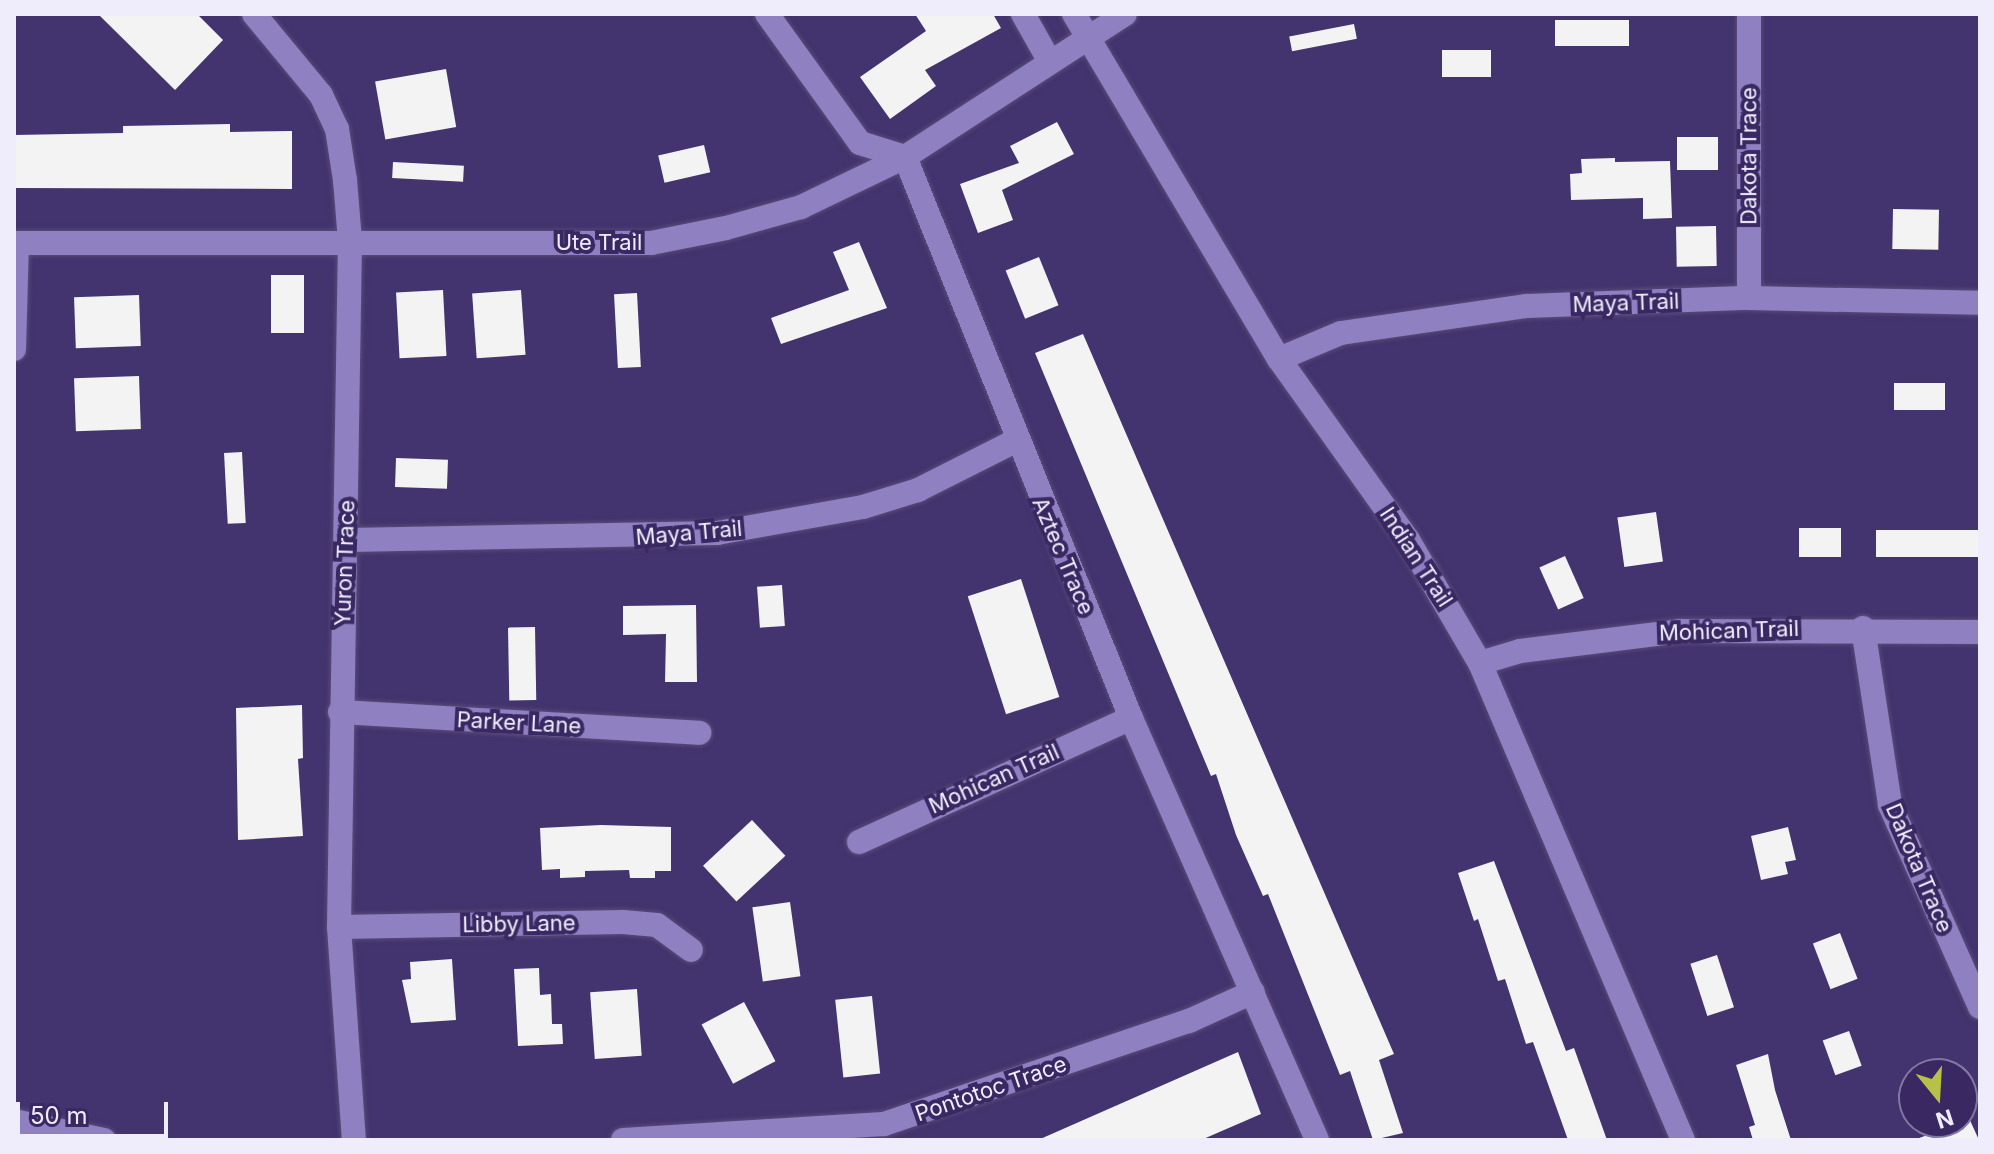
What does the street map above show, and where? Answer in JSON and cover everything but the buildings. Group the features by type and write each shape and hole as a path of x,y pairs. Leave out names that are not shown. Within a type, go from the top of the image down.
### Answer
{"street":[{"name":"Yuron Trace","path":"254,14 321,95 337,129 350,241 345,336 347,540 340,712 339,927 354,1140"},
{"path":"767,14 860,143 905,157"},
{"path":"1023,14 1050,62"},
{"name":"Indian Trail","path":"1074,14 1279,359 1408,540 1480,663 1683,1140"},
{"name":"Ute Trail","path":"16,243 651,243 801,207 905,157 1125,14"},
{"name":"Dakota Trace","path":"1749,14 1749,298"},
{"name":"Aztec Trace","path":"905,157 1015,441 1131,718 1317,1140"},
{"path":"14,349 16,243"},
{"name":"Maya Trail","path":"1279,359 1341,333 1416,319 1527,306 1749,298 1980,303"},
{"name":"Maya Trail","path":"347,540 717,533 891,498 966,469 1015,441"},
{"name":"Dakota Trace","path":"1863,628 1890,805 1980,1007"},
{"name":"Mohican Trail","path":"1480,663 1520,651 1627,635 1863,628 1980,632"},
{"name":"Parker Lane","path":"340,712 699,733"},
{"name":"Mohican Trail","path":"859,842 1131,718"},
{"name":"Libby Lane","path":"339,927 623,922 657,925 691,950"},
{"name":"Pontotoc Trace","path":"623,1140 773,1137 884,1124 919,1115 1189,1021 1253,992"},
{"path":"14,1121 104,1140"}]}
